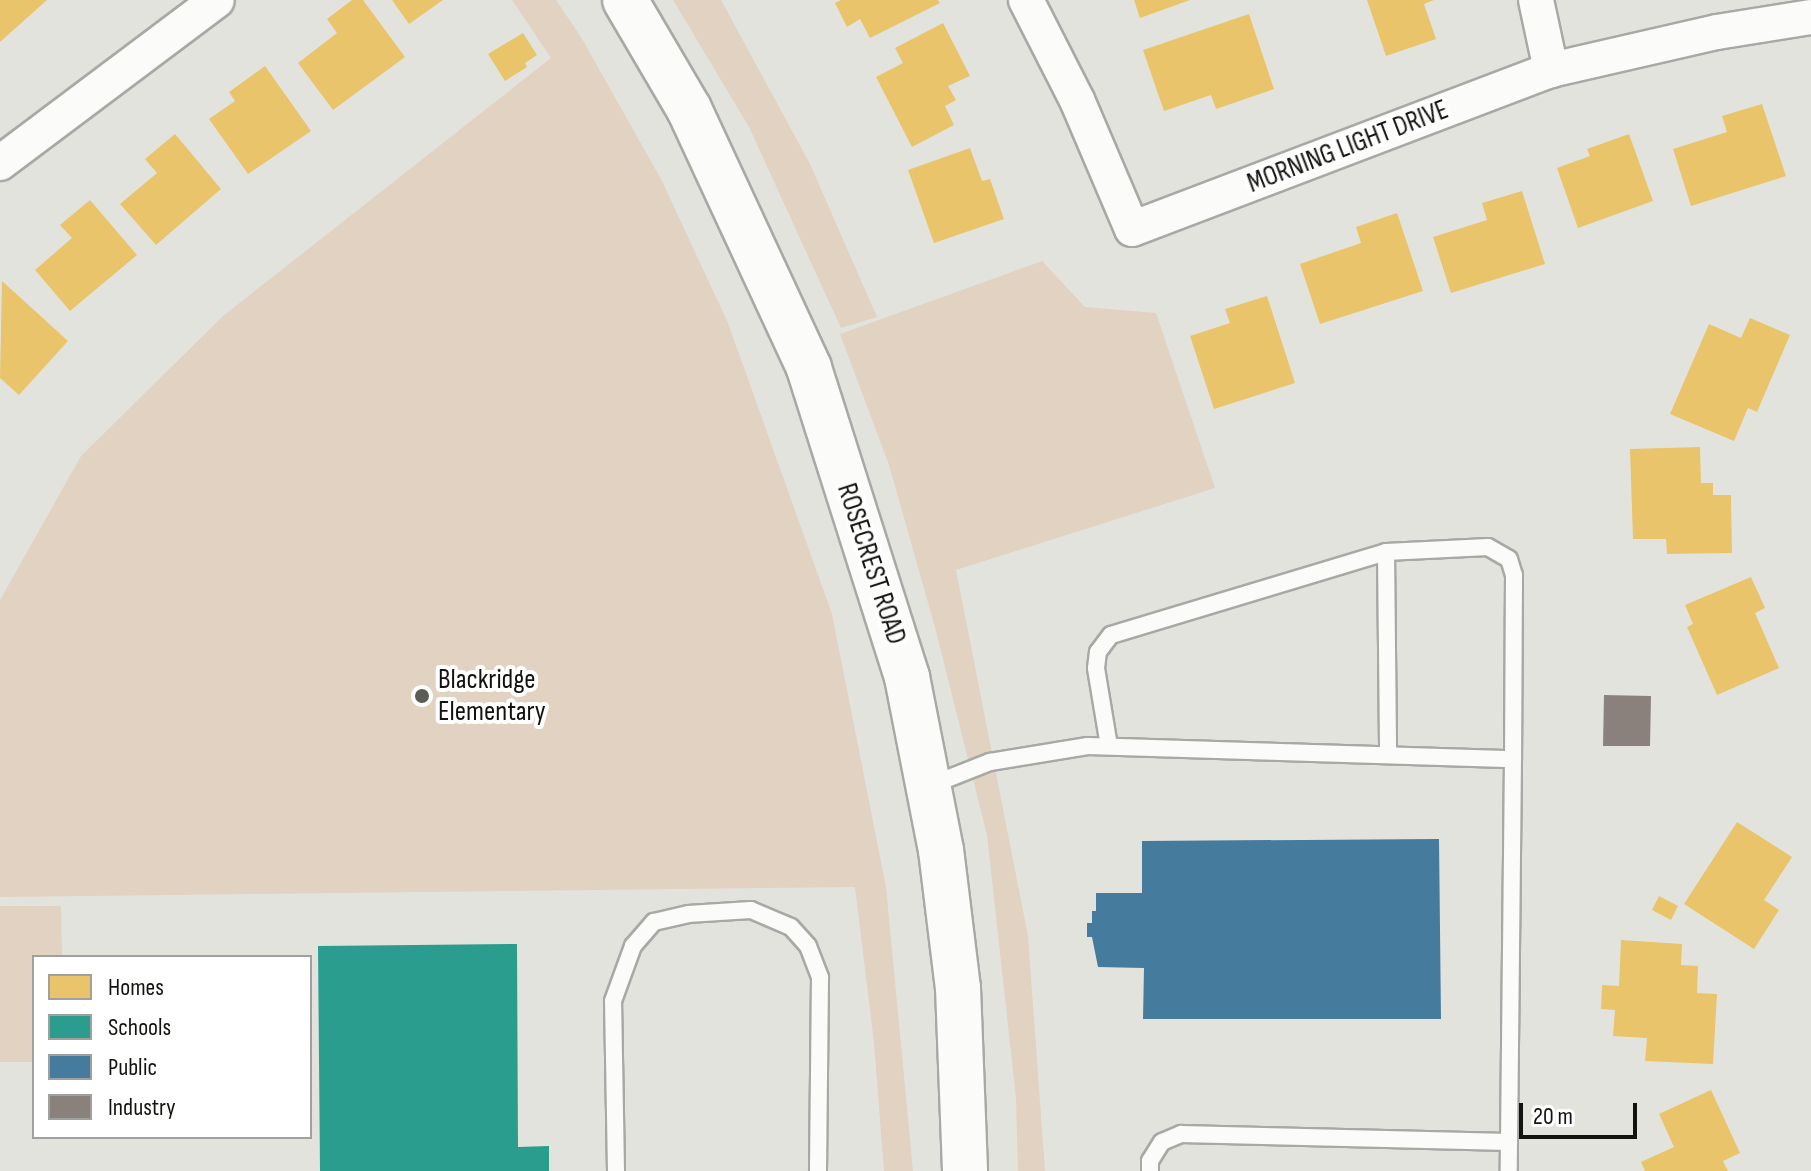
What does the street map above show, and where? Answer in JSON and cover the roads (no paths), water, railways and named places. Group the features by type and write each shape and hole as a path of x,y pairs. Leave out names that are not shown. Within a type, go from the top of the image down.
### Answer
{"main road":[{"name":"ROSECREST ROAD","path":"625,0 689,109 809,368 907,677 941,850 958,988 965,1171"}],"street":[{"path":"0,163 217,0"},
{"name":"MORNING LIGHT DRIVE","path":"1026,0 1077,100 1132,229 1551,70 1717,32 1811,17"},
{"path":"1536,0 1551,70"}],"lane":[{"path":"1109,746 1096,668 1098,652 1111,635 1386,552 1488,547 1509,559 1514,575 1509,1171"},
{"path":"1386,552 1388,755"},
{"path":"928,786 990,762 1109,746 1513,759"},
{"path":"616,1171 613,1001 633,946 654,922 688,914 751,910 791,927 808,946 820,978 818,1171"},
{"path":"1150,1171 1150,1161 1162,1142 1181,1134 1509,1142"}],"place":[{"name":"Blackridge Elementary","path":"422,696"}]}
